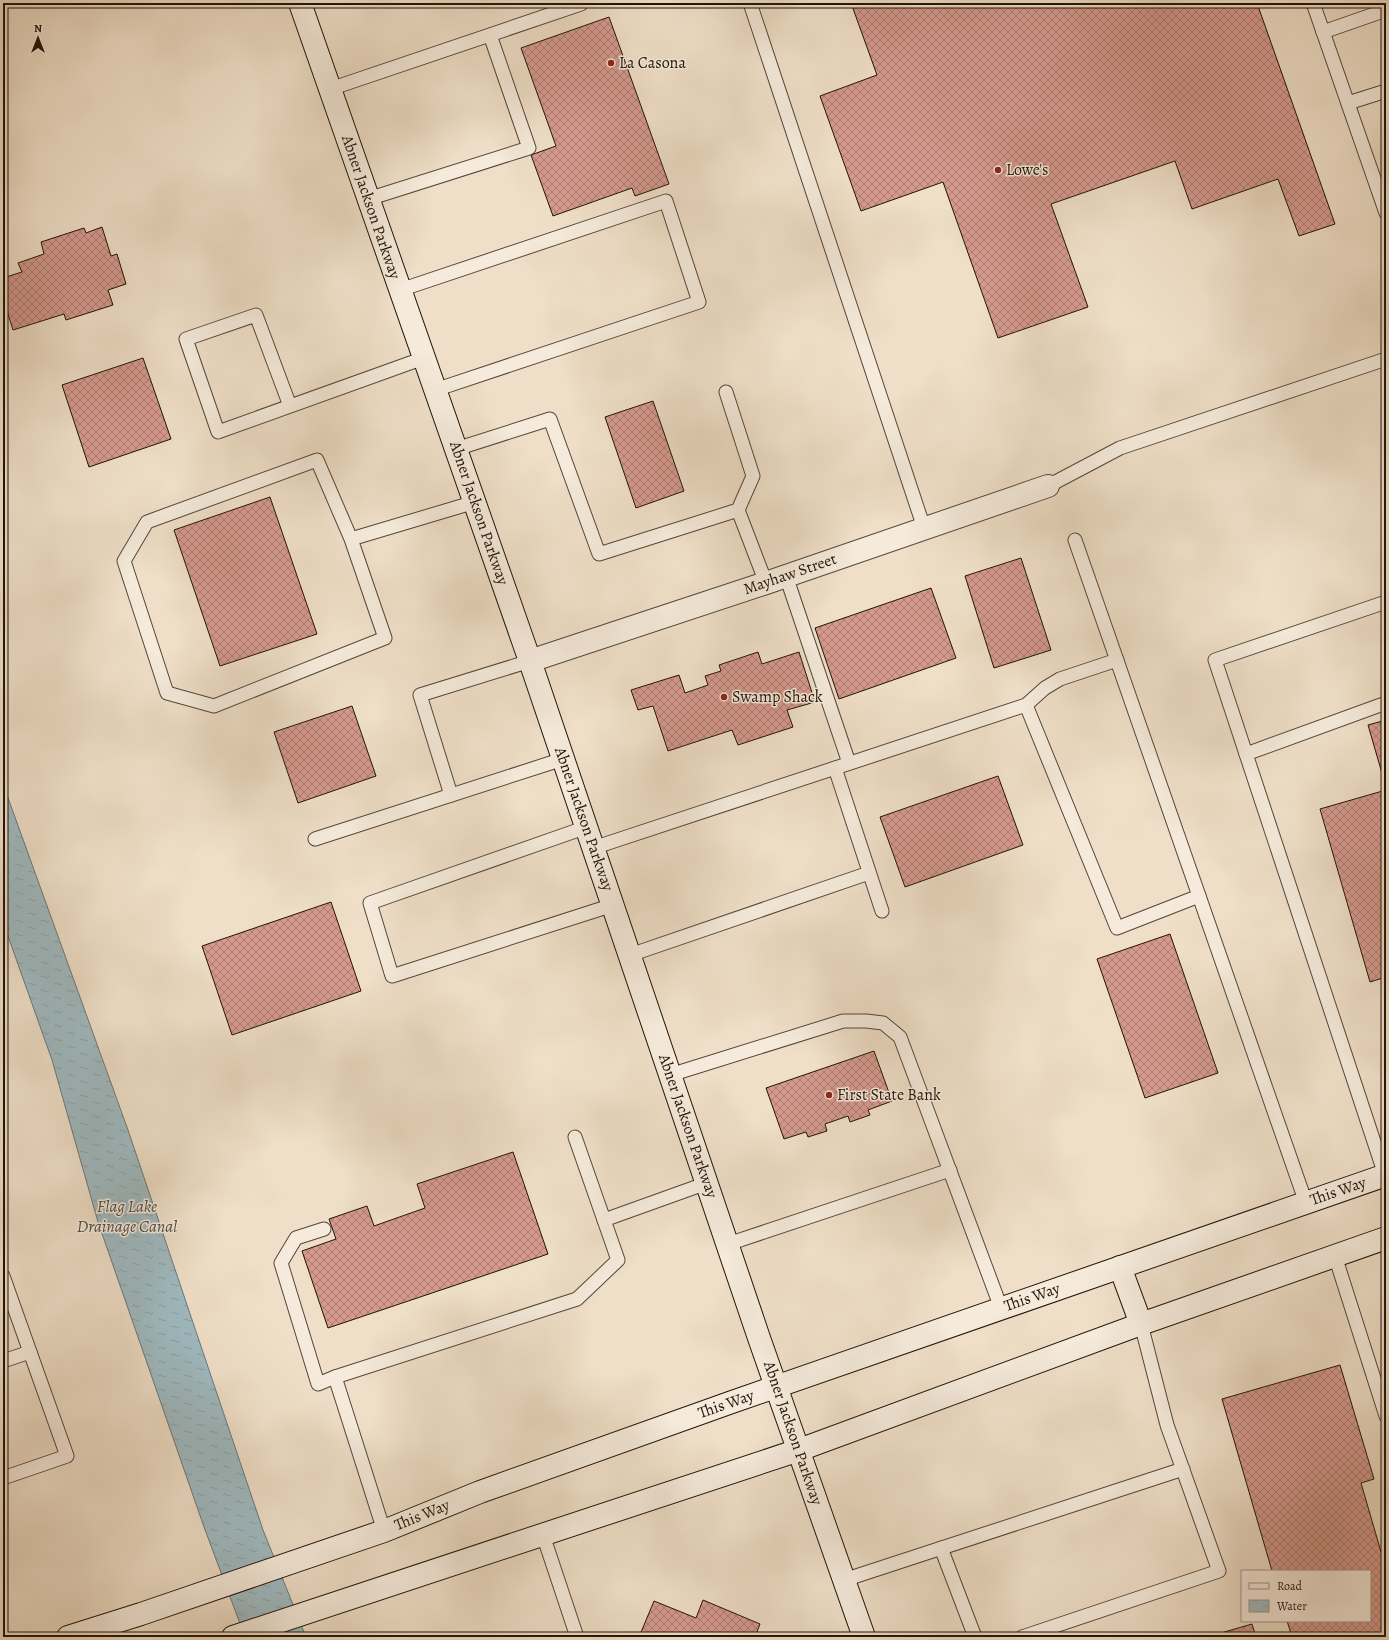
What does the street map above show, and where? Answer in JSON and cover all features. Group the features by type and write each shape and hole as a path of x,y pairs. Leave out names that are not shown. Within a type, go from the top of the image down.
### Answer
{"main road":[{"name":"Abner Jackson Parkway","path":"300,3 530,661 776,1387 864,1637"},
{"name":"Mayhaw Street","path":"530,661 1048,486"},
{"name":"This Way","path":"68,1637 141,1614 384,1531 480,1492 1001,1308 1386,1175"},
{"path":"233,1637 799,1450 1141,1324 1386,1238"},
{"path":"1120,1267 1141,1324"}],"lane":[{"path":"750,3 924,528"},
{"path":"1313,3 1348,103 1382,188 1386,213"},
{"path":"330,89 581,4"},
{"path":"1323,32 1386,10"},
{"path":"368,199 529,148 490,35"},
{"path":"1348,103 1386,91"},
{"path":"400,290 666,201 699,302 436,390"},
{"path":"290,406 256,315 186,339 218,432 424,358"},
{"path":"1048,486 1120,448 1386,359"},
{"path":"456,449 550,419 599,554 738,510 753,476 726,392"},
{"path":"317,460 351,539 385,638 214,706 168,693 124,561 147,522 317,460"},
{"path":"351,539 475,502"},
{"path":"738,510 776,579 849,764"},
{"path":"1075,540 1306,1202"},
{"path":"1386,602 1215,660 1386,1175"},
{"path":"594,848 1026,705 1045,688 1060,680 1117,660"},
{"path":"451,795 420,695 530,661"},
{"path":"1246,754 1386,703"},
{"path":"1026,705 1117,928 1199,896"},
{"path":"315,839 563,758"},
{"path":"835,768 882,911"},
{"path":"586,827 370,903 392,976 613,905"},
{"path":"630,954 869,873"},
{"path":"670,1075 843,1021 884,1023 900,1037 1001,1308"},
{"path":"324,1229 296,1238 281,1263 318,1384 335,1377 578,1299 618,1260 575,1137"},
{"path":"728,1244 950,1170"},
{"path":"604,1220 707,1183"},
{"path":"1335,1256 1386,1416"},
{"path":"3,1276 67,1456 3,1478"},
{"path":"1022,1637 1219,1571 1168,1424 1141,1324"},
{"path":"3,1362 30,1352"},
{"path":"335,1377 384,1531"},
{"path":"844,1580 1183,1469"},
{"path":"543,1534 577,1637"},
{"path":"941,1548 975,1637"}],"water":[{"name":"Flag Lake Drainage Canal","path":"3,784 128,1130 263,1530 306,1637 245,1637 204,1527 98,1222 52,1060 3,922"}],"building":[{"name":"Lowe's","path":"851,3 1257,3 1335,224 1299,236 1278,179 1192,209 1175,161 1051,204 1088,307 998,338 943,182 861,211 820,96 877,75"},
{"path":"609,17 669,184 635,196 632,188 553,216 531,155 556,146 521,48"},
{"path":"102,227 111,256 117,254 126,284 108,290 113,305 66,320 64,314 13,330 3,298 3,278 22,272 18,263 44,254 41,242 84,228 86,233"},
{"path":"143,358 171,439 89,467 62,385"},
{"path":"653,401 684,491 636,508 605,417"},
{"path":"270,497 317,634 220,666 174,530"},
{"path":"1021,558 1051,650 994,668 965,576"},
{"path":"931,588 956,658 839,699 815,628"},
{"name":"Swamp Shack","path":"758,652 762,664 799,652 815,702 787,710 793,727 738,745 732,730 668,751 653,706 638,710 631,690 679,675 685,693 708,685 705,676 721,671 719,665"},
{"path":"352,706 376,776 298,803 274,732"},
{"path":"1386,720 1386,787 1368,725"},
{"path":"998,776 1023,845 905,887 880,817"},
{"path":"1386,790 1386,977 1370,982 1320,809"},
{"path":"331,902 361,991 232,1035 202,946"},
{"path":"1170,934 1218,1073 1145,1098 1097,959"},
{"name":"First State Bank","path":"874,1051 892,1101 868,1110 870,1115 850,1122 848,1116 825,1124 827,1131 808,1137 806,1132 784,1139 766,1088"},
{"path":"513,1152 548,1254 328,1328 302,1251 336,1239 329,1219 367,1206 374,1226 425,1208 417,1184"},
{"path":"1340,1365 1374,1479 1361,1483 1386,1569 1386,1637 1292,1637 1287,1622 1371,1622 1371,1570 1272,1570 1222,1399"},
{"path":"703,1600 760,1624 755,1637 639,1637 654,1601 696,1618"},
{"path":"1252,1624 1256,1637 1207,1637"}],"place":[{"name":"La Casona","path":"611,63"},
{"name":"Lowe's","path":"998,170"},
{"name":"Swamp Shack","path":"724,697"},
{"name":"First State Bank","path":"829,1095"}]}
